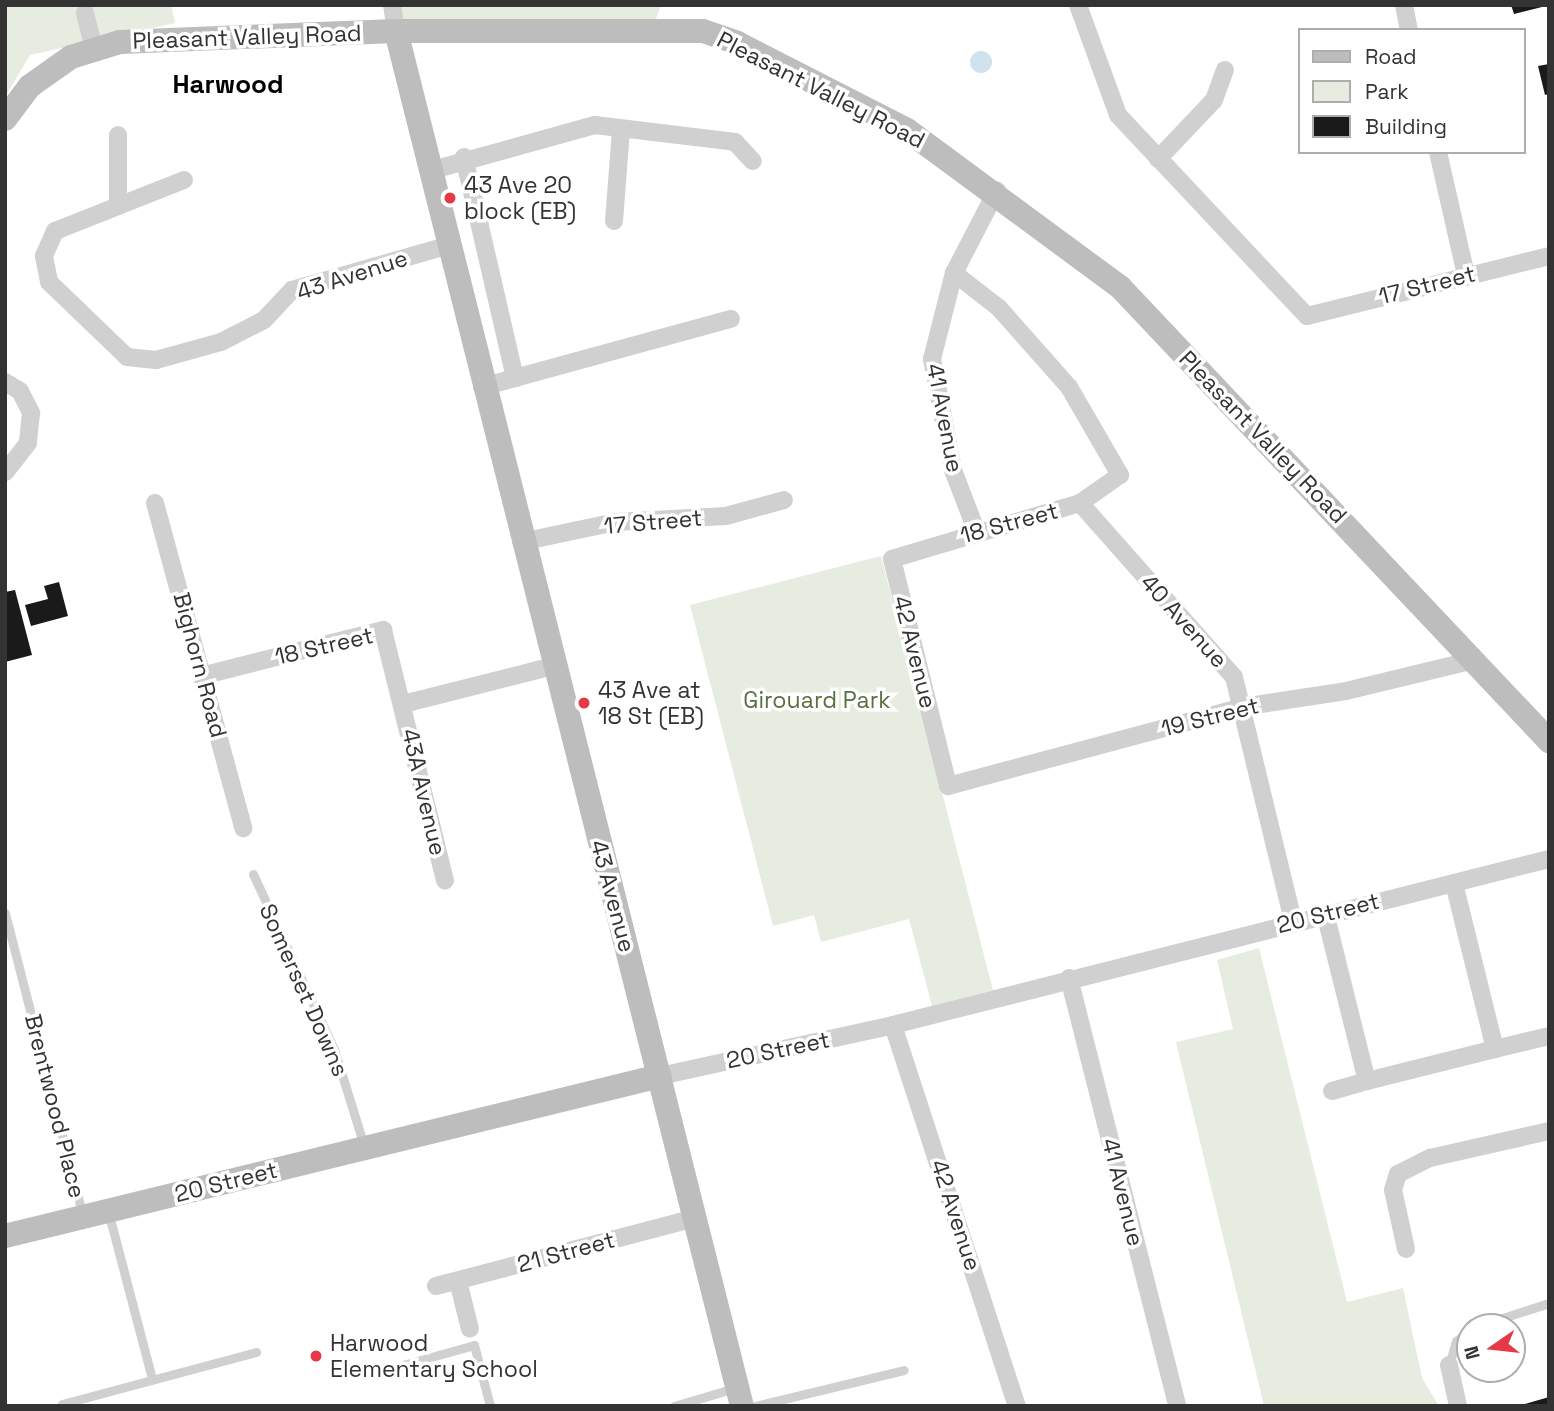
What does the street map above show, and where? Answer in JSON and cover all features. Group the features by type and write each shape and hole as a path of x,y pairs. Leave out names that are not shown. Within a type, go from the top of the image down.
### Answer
{"street":[{"name":"43 Avenue","path":"391,5 446,246 660,1076 739,1396"},
{"path":"1078,5 1118,115 1158,159 1214,100 1225,71"},
{"path":"1404,5 1409,28"},
{"path":"84,9 94,48"},
{"name":"Pleasant Valley Road","path":"5,119 30,86 94,48 396,32 703,32 907,130 998,190 1120,287 1549,741"},
{"path":"429,171 464,157 595,125 735,142 753,161"},
{"path":"614,221 621,129"},
{"path":"118,135 118,206"},
{"path":"1438,154 1466,275"},
{"path":"464,157 515,378"},
{"name":"17 Street","path":"1158,159 1307,316 1549,256"},
{"name":"43 Avenue","path":"184,180 55,231 44,257 49,282 127,357 156,360 221,342 264,320 292,290 446,246"},
{"name":"41 Avenue","path":"976,530 953,470 932,359 954,273 998,190"},
{"name":"18 Street","path":"892,559 976,530 1080,503 1121,475 1069,387 999,308 954,273"},
{"path":"482,387 730,319"},
{"path":"5,382 20,391 31,413 28,443 5,472"},
{"name":"17 Street","path":"521,542 616,522 726,516 784,500"},
{"name":"Bighorn Road","path":"155,503 205,675 243,828"},
{"name":"40 Avenue","path":"1080,503 1234,677 1293,921"},
{"name":"42 Avenue","path":"892,559 948,786"},
{"name":"18 Street","path":"205,675 383,630 403,704"},
{"name":"19 Street","path":"948,786 1242,707 1346,691 1474,660"},
{"path":"403,704 553,666"},
{"name":"43A Avenue","path":"403,704 445,880"},
{"name":"20 Street","path":"6,1234 660,1076 893,1025 1293,921 1549,859"},
{"path":"1454,883 1495,1049"},
{"path":"1325,913 1367,1081"},
{"name":"41 Avenue","path":"1069,978 1177,1406"},
{"name":"42 Avenue","path":"893,1025 1017,1406"},
{"path":"1332,1091 1549,1035"},
{"path":"1406,1249 1392,1189 1398,1174 1430,1158 1549,1131"},
{"name":"21 Street","path":"436,1286 695,1218"},
{"path":"458,1281 470,1329"},
{"path":"1449,1365 1458,1406"}],"lane":[{"name":"Somerset Downs","path":"253,874 334,1049 365,1147"},
{"name":"Brentwood Place","path":"5,913 83,1217"},
{"path":"108,1210 152,1379"},
{"path":"1518,1313 1549,1303"},
{"path":"1449,1365 1456,1342"},
{"path":"374,1373 474,1345 490,1406"},
{"path":"62,1404 257,1352"},
{"path":"755,1406 904,1370"},
{"path":"674,1406 739,1396"}],"green space":[{"path":"5,5 171,5 175,23 30,55 5,97"},
{"path":"397,5 661,5 653,27 407,37"},
{"name":"Girouard Park","path":"881,556 993,990 932,1006 909,919 821,942 814,915 773,926 690,605"},
{"path":"1259,948 1347,1302 1403,1288 1422,1378 1439,1406 1264,1406 1176,1042 1233,1029 1217,960"}],"water":[{"path":"981,51 989,54 992,62 989,70 981,73 973,70 970,62 973,54"}],"building":[{"path":"1511,5 1546,5 1546,6 1514,14"},
{"path":"1549,64 1549,94 1545,95 1538,66"},
{"path":"59,582 68,616 31,626 25,605 48,599 44,586"},
{"path":"15,590 32,655 5,662 5,592"},
{"path":"1549,1397 1549,1406 1521,1406 1521,1405"}],"place":[{"name":"43 Ave 20 block (EB)","path":"450,198"},
{"name":"43 Ave at 18 St (EB)","path":"584,703"},
{"name":"Harwood Elementary School","path":"316,1356"}],"district":[{"name":"Harwood","path":"228,85"}]}
